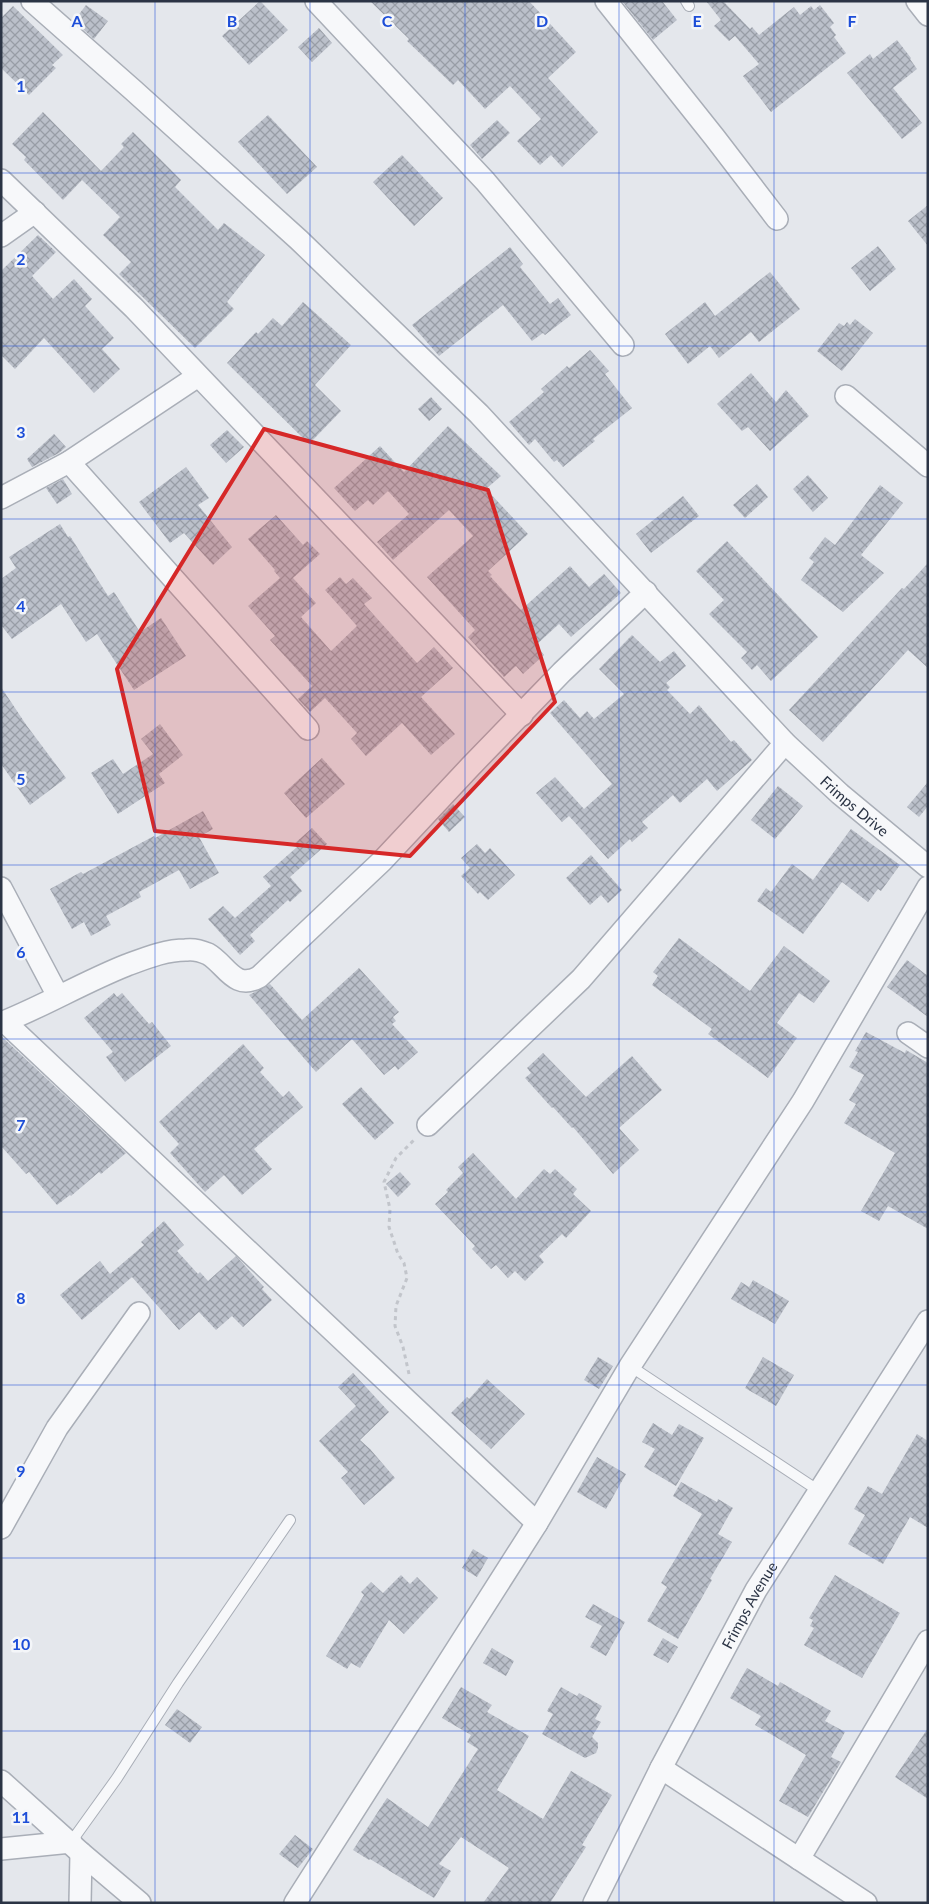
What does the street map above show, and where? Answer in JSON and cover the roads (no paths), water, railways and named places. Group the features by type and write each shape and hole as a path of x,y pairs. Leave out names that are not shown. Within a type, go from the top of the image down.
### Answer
{"street":[{"name":"Frimps Drive","path":"32,1 299,240 452,387 646,592 785,743 840,794 928,867"},
{"path":"316,1 485,181 623,345"},
{"path":"606,1 777,219"},
{"path":"917,1 928,15"},
{"path":"1,180 134,308 522,715"},
{"path":"1,236 35,212"},
{"path":"1,498 69,462 198,376"},
{"path":"846,396 928,466"},
{"path":"69,462 308,729"},
{"path":"537,1523 3,1022 98,976 160,953 186,950 207,954 239,980 249,981 259,977 382,861 562,672 646,592"},
{"path":"428,1125 581,979 785,743"},
{"path":"295,1903 537,1523 630,1366 803,1101 928,887"},
{"path":"1,888 58,996"},
{"path":"908,1033 928,1046"},
{"path":"1,1528 57,1428 139,1313"},
{"name":"Frimps Avenue","path":"594,1903 661,1768 756,1590 928,1321"},
{"path":"799,1859 928,1641"},
{"path":"661,1768 866,1903"},
{"path":"1,1781 140,1903"},
{"path":"1,1849 76,1848"},
{"path":"76,1848 80,1903"}],"lane":[{"path":"630,1366 819,1491"},
{"path":"76,1848 117,1778 178,1683 290,1520"}]}
